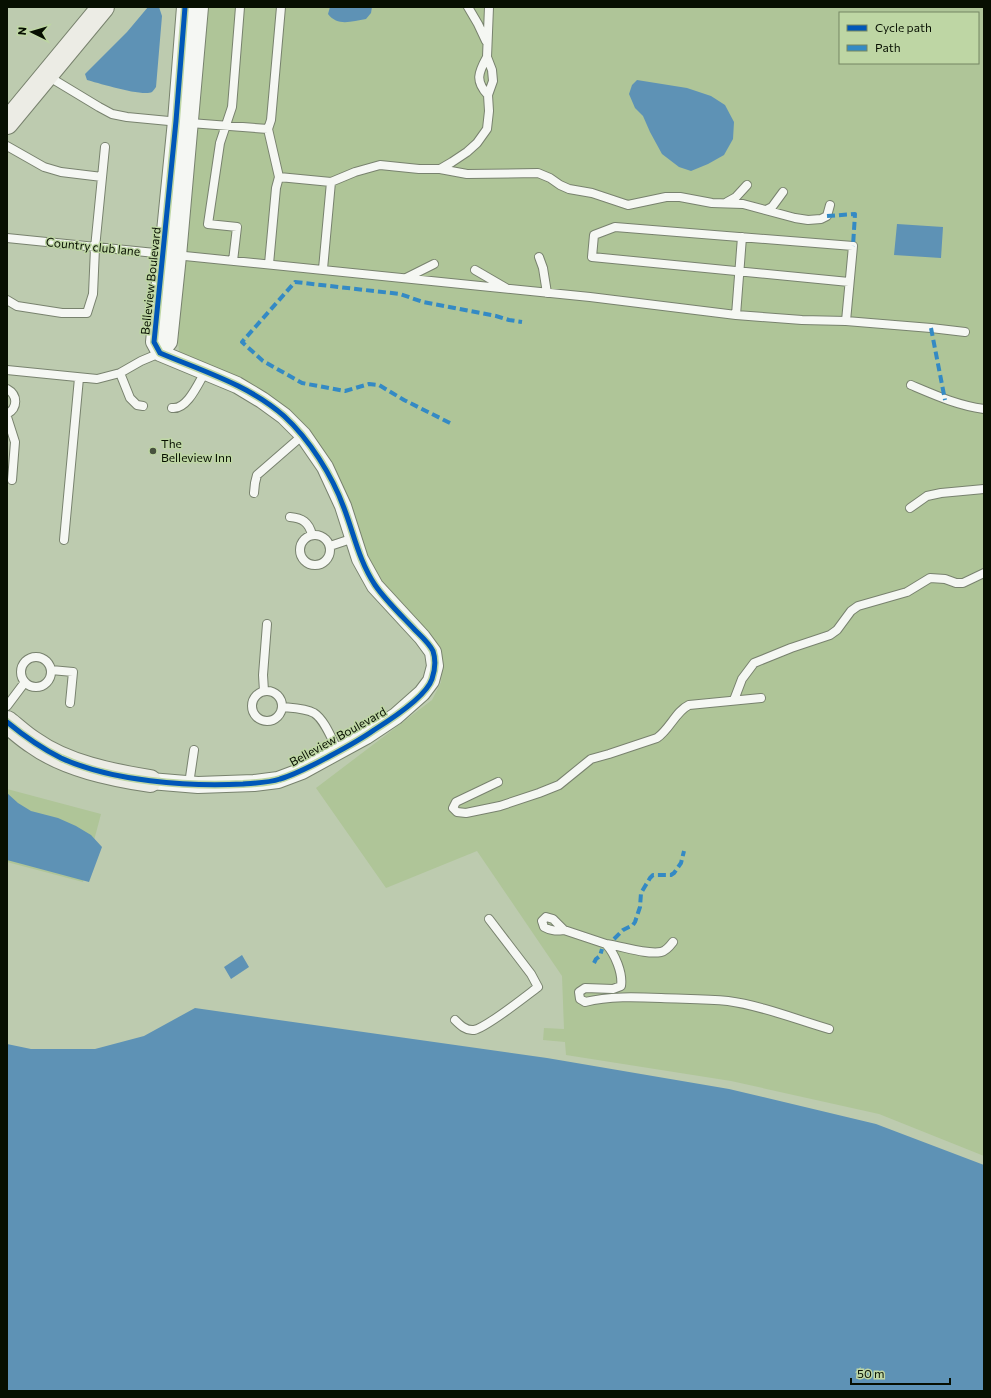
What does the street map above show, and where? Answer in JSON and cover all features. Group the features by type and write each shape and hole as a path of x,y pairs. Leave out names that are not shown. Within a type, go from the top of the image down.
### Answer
{"street":[{"path":"7,123 103,7"},
{"name":"Belleview Boulevard","path":"183,122 186,7"},
{"name":"Belleview Boulevard","path":"7,722 34,744 63,759 96,770 150,781 228,785 254,783 278,780 302,771 366,736 396,716 422,693 431,681 435,666 433,652 422,637 375,586 360,559 343,506 325,467 303,435 284,416 262,400 237,385 160,353 169,342 171,255 183,122 200,7"}],"lane":[{"path":"233,262 236,227 208,224 220,143 232,107 240,7"},
{"path":"269,264 276,188 279,177 268,129 271,120 281,7"},
{"path":"468,7 488,44"},
{"path":"440,169 477,143 487,129 489,110 488,94 493,81 492,70 487,57 489,7"},
{"path":"487,57 481,67 479,76 481,87 488,94"},
{"path":"46,75 99,108 112,114 127,117 268,129"},
{"path":"7,146 44,167 61,172 102,177"},
{"path":"7,300 17,306 62,313 87,313 93,294 95,248 105,147"},
{"path":"279,177 331,182 355,172 380,166 419,170 440,169 467,174 538,173 569,189 592,193 628,205 666,197 680,197 712,203 743,204 795,218 821,219 827,216 830,205"},
{"path":"323,269 331,182"},
{"path":"726,203 736,197 747,185"},
{"path":"766,210 772,207 783,192"},
{"path":"846,321 852,246 615,227 594,235 592,257 849,282"},
{"path":"736,314 742,237"},
{"name":"Country club lane","path":"7,238 233,262 323,269 736,314 802,320 846,321 965,332"},
{"path":"539,257 543,268 547,293"},
{"path":"406,278 434,264"},
{"path":"475,270 509,289"},
{"path":"7,370 97,379 120,373 141,361 160,353"},
{"path":"172,408 176,409 185,404 205,372"},
{"path":"120,373 130,398 137,405 143,406"},
{"path":"64,540 79,378"},
{"path":"911,385 958,404 984,409"},
{"path":"7,389 12,392 16,400 13,409 7,414"},
{"path":"7,417 15,442 12,480"},
{"path":"254,493 257,475 303,435"},
{"path":"910,508 927,496 941,493 984,489"},
{"path":"290,517 296,517 304,520 308,524 312,534"},
{"path":"312,534 325,538 330,546 329,556 323,563 314,565 305,561 300,553 301,543 312,534"},
{"path":"330,546 354,538"},
{"path":"734,700 742,680 754,663 791,648 830,635 844,621 851,611 858,606 907,592 930,578 945,579 956,583 963,583 984,573"},
{"path":"264,691 263,675 268,624"},
{"path":"32,658 42,658 50,665 50,679 43,686 33,687 25,682 22,678 22,668 28,660 32,658"},
{"path":"51,670 73,672 70,703"},
{"path":"7,706 25,682"},
{"path":"269,690 277,694 282,702 282,707 278,716 274,720 264,721 255,715 252,706 253,700 264,691 269,690"},
{"path":"498,782 456,802 453,808 457,812 466,813 500,806 559,785 591,759 657,738 664,733 683,708 689,705 760,698"},
{"path":"282,707 299,708 314,713 325,725 338,751"},
{"path":"189,784 194,750"},
{"path":"455,1020 463,1027 474,1030 489,1023 538,987 531,974 489,919"},
{"path":"564,930 606,944 626,947 639,951 662,952 674,942"},
{"path":"606,944 611,949 619,971 622,980 620,986 613,989 585,988 579,992 580,999 585,1002 633,997 673,999 690,998 729,1002 749,1005 829,1029"}],"green space":[{"path":"207,7 984,7 984,1156 879,1114 731,1081 566,1055 565,1042 543,1040 544,1028 564,1029 562,976 477,851 386,888 316,788 432,700 441,682 442,666 379,582 301,426 185,359 179,351 178,342"},
{"path":"7,789 101,814 83,882 7,862"}],"water":[{"path":"148,7 159,7 162,16 156,87 153,91 140,93 87,80 85,74 127,32"},
{"path":"330,7 372,7 371,13 366,19 341,22 336,21 328,14"},
{"path":"637,80 687,88 711,96 725,105 734,122 733,139 724,155 691,171 679,167 662,154 643,116 635,108 629,94 632,85"},
{"path":"897,224 943,227 941,258 894,255"},
{"path":"7,793 18,803 31,811 58,818 91,835 102,847 89,882 7,860"},
{"path":"242,955 249,967 231,979 224,967"},
{"path":"195,1008 547,1058 729,1089 876,1124 984,1165 984,1391 7,1391 7,1044 31,1049 95,1049 144,1036"}],"marked path":[{"path":"827,216 855,214 853,246"},
{"path":"450,423 404,400 379,385 369,384 345,391 302,383 263,361 242,342 295,282 400,294 423,302 522,322"},
{"path":"931,328 945,400"},
{"path":"614,939 623,930 633,925 635,922 640,907 641,893 650,878 653,875 671,875 674,873 681,863 684,851"},
{"path":"594,963 600,956 602,949"}],"cycle path":[{"path":"7,722 33,742 61,758 81,766 103,772 150,781 174,783 221,785 262,783 299,772 363,737 398,714 415,700 423,693 433,676 435,661 433,651 427,642 389,603 369,576 344,508 333,483 319,458 302,435 284,416 256,396 225,380 160,353 154,342 176,121 185,7"}],"place":[{"name":"The Belleview Inn","path":"153,451"}]}
